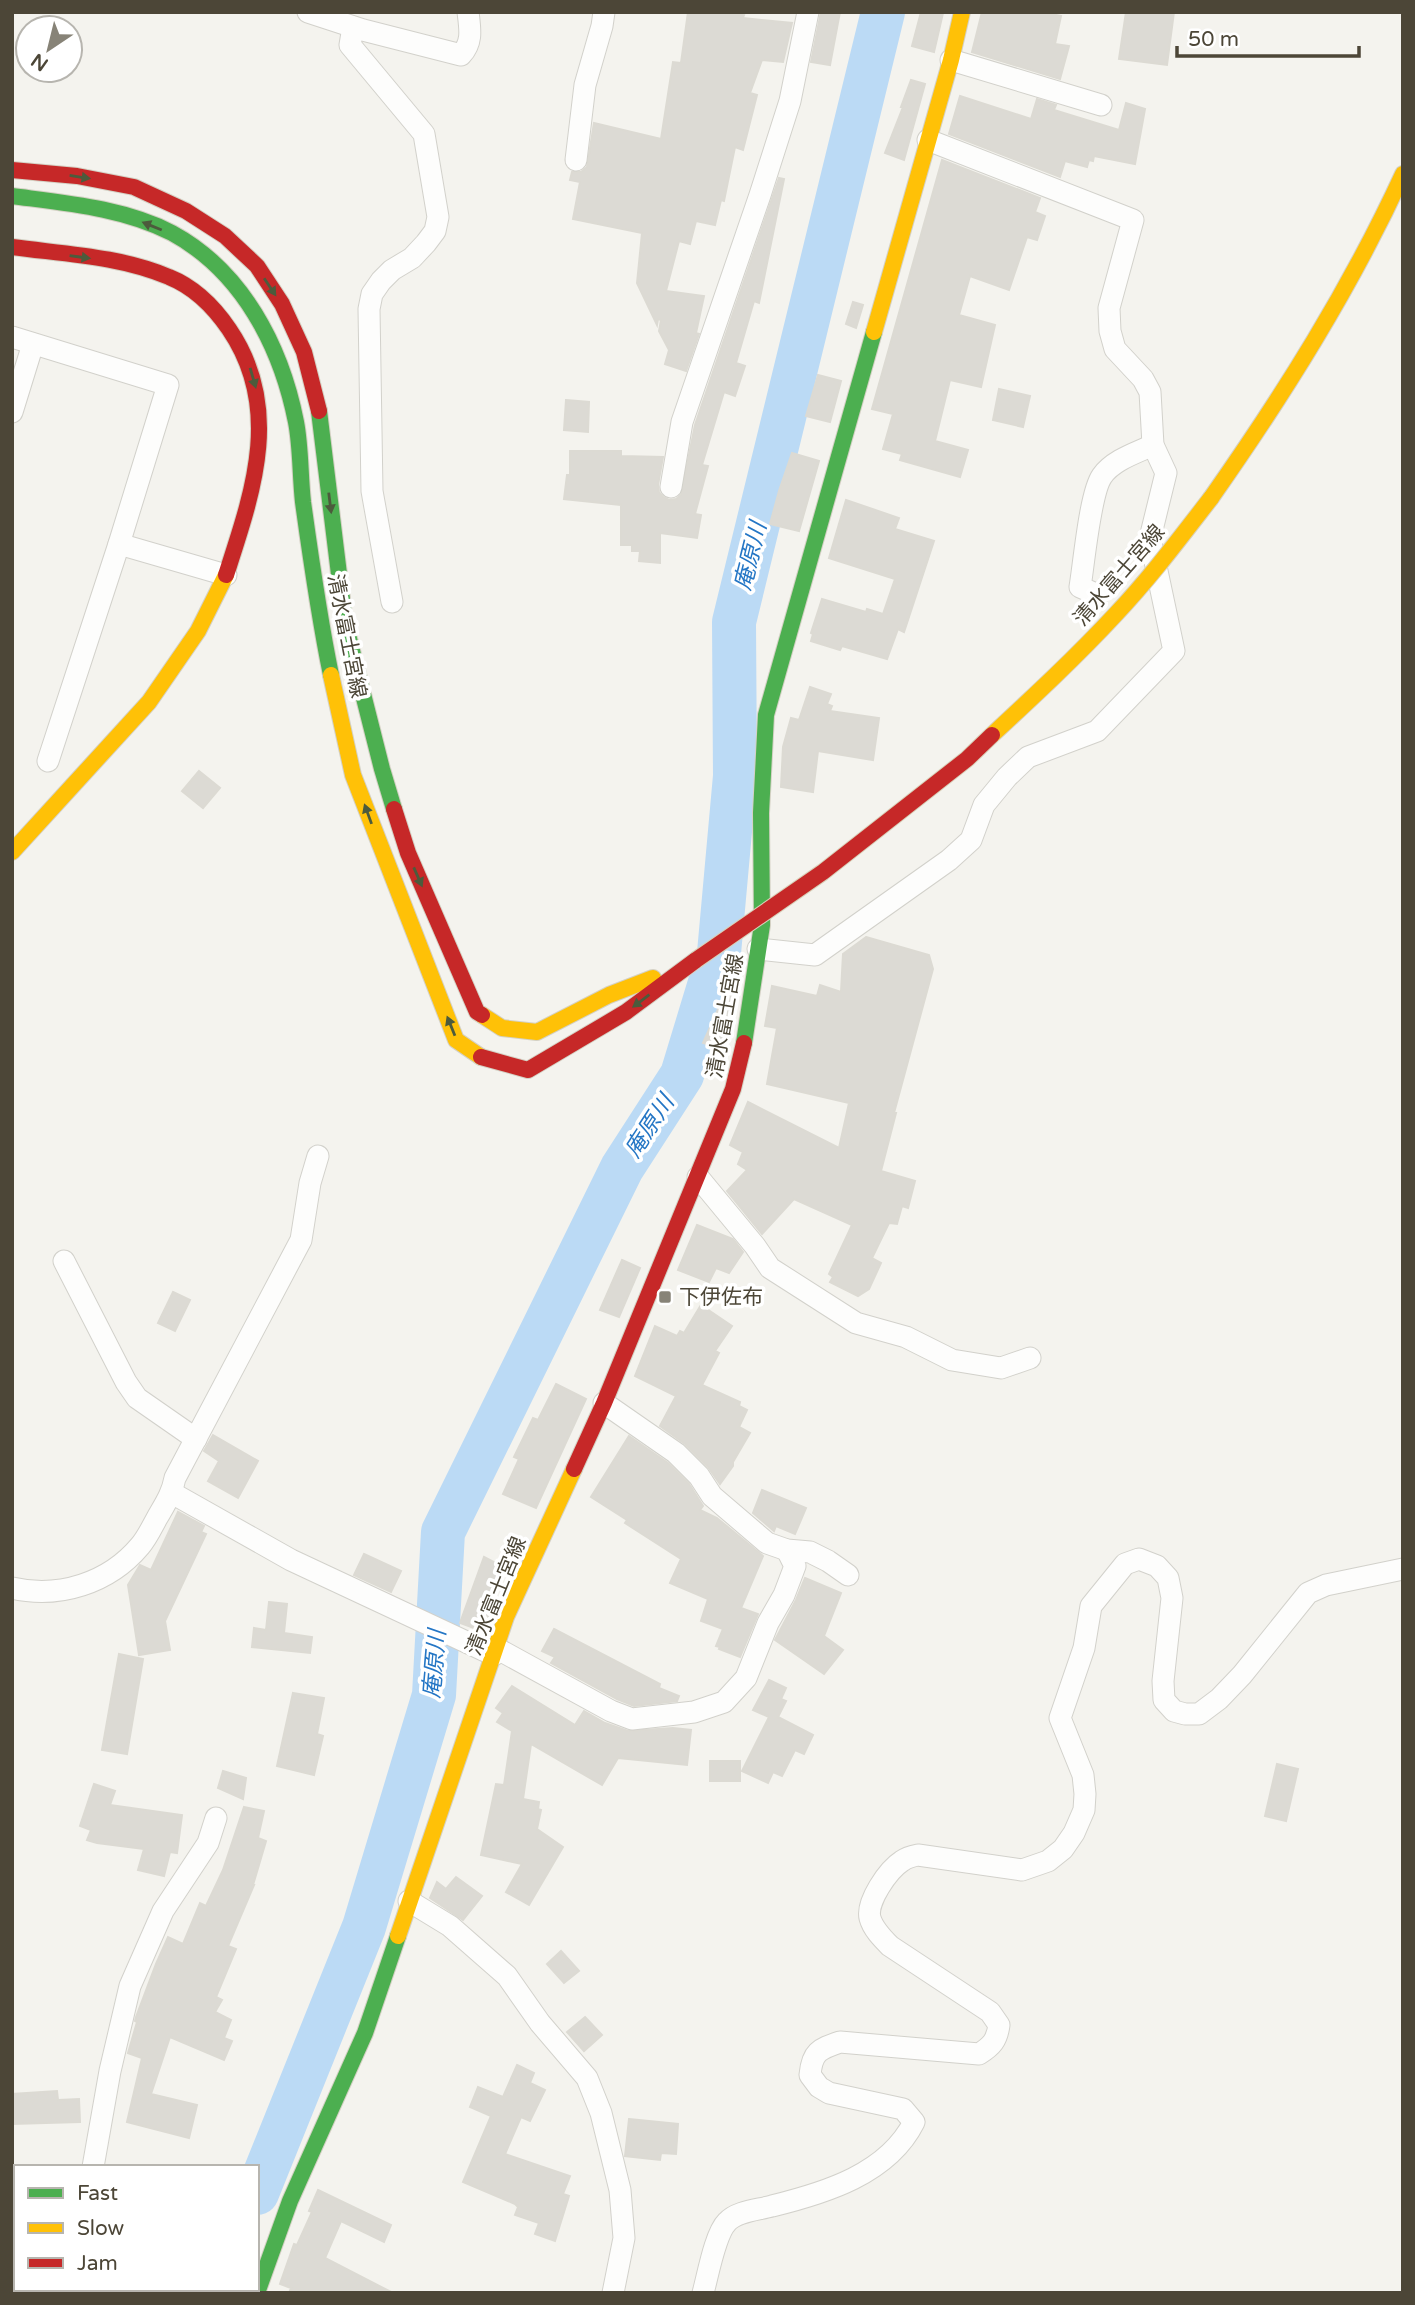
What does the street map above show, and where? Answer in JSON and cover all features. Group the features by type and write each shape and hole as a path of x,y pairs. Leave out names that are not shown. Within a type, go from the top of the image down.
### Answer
{"main road":[{"name":"清水富士宮線","path":"259,2287 290,2201 365,2033 506,1616 604,1403 733,1088 743,1052 762,925 761,813 766,715 951,60 962,12"},
{"name":"清水富士宮線","path":"12,170 77,176 134,187 186,211 225,236 257,267 282,304 304,352 320,416 345,623 382,769 408,853 477,1012 502,1028 537,1032 609,995 696,960"},
{"name":"清水富士宮線","path":"12,196 124,215 171,233 212,260 237,288 259,320 278,359 296,423 303,499 321,627 353,775 456,1040 485,1060 528,1070 626,1012 823,872 967,759 1116,614 1168,554 1211,498 1280,397 1334,311 1381,225 1403,174"},
{"path":"12,247 145,268 172,278 197,295 219,316 236,339 249,366 258,396 259,425 250,491 226,575 198,631 149,702 12,852"},
{"path":"226,575 236,487"}],"street":[{"path":"308,12 353,27 461,55 468,47 471,35 468,12"},
{"path":"576,160 585,85 604,12"},
{"path":"671,488 682,422 790,101 808,12"},
{"path":"353,27 350,45 424,134 439,217 435,231 426,243 412,258 392,270 381,281 372,294 369,309 372,491 392,602"},
{"path":"951,60 1101,105"},
{"path":"758,949 815,955 938,868 971,841 984,805 1028,757 1097,731 1174,651 1150,538 1166,473 1153,445 1150,392 1143,379 1115,349 1110,331 1109,308 1133,220 928,140"},
{"path":"12,338 167,385 119,544 48,761"},
{"path":"12,412 33,344"},
{"path":"1098,595 1080,587 1095,491 1102,475 1117,462 1153,445"},
{"path":"119,544 226,575"},
{"path":"12,1588 52,1592 83,1586 114,1569 141,1545 172,1493 175,1478 301,1240 310,1183 318,1156"},
{"path":"698,1177 770,1268 856,1322 906,1337 952,1360 1001,1368 1030,1358"},
{"path":"64,1261 126,1382 137,1398 196,1439"},
{"path":"604,1403 676,1453 699,1476 712,1496 767,1543 787,1550 810,1552 828,1560 848,1575"},
{"path":"172,1493 291,1560 495,1651 611,1711 632,1719 694,1712 724,1702 746,1678 768,1623 784,1595 795,1566 787,1550"},
{"path":"703,2293 719,2236 727,2222 742,2214 814,2196 854,2179 905,2139 914,2122 903,2109 829,2093 819,2087 810,2075 811,2059 822,2048 840,2042 979,2054 990,2048 997,2037 999,2025 990,2012 890,1946 877,1933 870,1917 871,1903 881,1883 901,1861 918,1854 1022,1870 1048,1861 1063,1849 1084,1810 1085,1794 1083,1775 1060,1718 1084,1648 1091,1606 1125,1564 1139,1559 1157,1566 1168,1578 1172,1598 1163,1681 1164,1700 1174,1711 1185,1714 1199,1714 1219,1699 1242,1675 1308,1592 1326,1585 1403,1569"},
{"path":"93,2165 110,2071 130,1986 163,1911 208,1843 216,1818"},
{"path":"410,1901 450,1926 507,1976 540,2022 587,2078 600,2113 620,2190 624,2238 612,2293"}],"building":[{"path":"688,12 744,15 743,18 792,23 783,62 762,60 750,93 757,95 743,150 735,147 724,201 721,200 715,225 696,221 690,244 679,241 666,291 704,296 696,333 699,334 686,371 665,364 669,350 659,331 661,320 658,319 657,325 637,283 642,233 573,219 580,182 570,180 572,172 581,172 587,167 594,123 661,139 673,62 681,63"},
{"path":"821,12 840,12 830,65 811,62"},
{"path":"921,12 943,13 934,52 912,46"},
{"path":"982,12 1043,12 1061,16 1055,44 1069,46 1060,79 972,52"},
{"path":"1126,12 1174,12 1167,65 1119,59"},
{"path":"911,80 925,84 904,160 885,153"},
{"path":"960,96 1031,119 1037,99 1056,105 1054,110 1119,130 1126,103 1145,109 1135,164 1094,156 1087,167 1065,161 1060,177 949,134"},
{"path":"942,160 1040,198 1035,212 1045,216 1037,240 1027,237 1009,290 970,276 959,315 995,325 981,387 950,380 935,441 968,450 960,477 900,460 902,454 883,449 893,414 872,409"},
{"path":"779,178 784,179 759,303 754,301 736,363 745,366 735,396 724,392 702,465 708,466 695,514 701,515 697,538 660,533 660,563 639,561 640,551 632,551 632,545 621,545 621,505 564,499 567,475 570,475 570,451 621,451 621,456 663,457 659,492 669,500 681,495 695,425"},
{"path":"853,302 863,305 856,328 846,324"},
{"path":"818,375 841,381 830,422 806,416"},
{"path":"999,389 1030,396 1023,427 993,420"},
{"path":"566,400 589,402 588,432 564,430"},
{"path":"792,453 819,461 799,531 770,524"},
{"path":"846,500 899,518 895,529 934,541 904,632 898,629 887,659 842,646 840,650 811,641 822,599 866,612 867,609 883,614 895,579 829,558"},
{"path":"810,687 831,694 827,704 832,706 830,711 879,718 873,760 818,751 813,792 781,787 783,747 791,718 799,720"},
{"path":"199,771 220,788 203,808 182,791"},
{"path":"866,937 929,955 933,969 881,1171 915,1181 908,1208 902,1206 897,1224 889,1223 872,1258 881,1263 869,1289 858,1296 830,1282 833,1277 829,1274 852,1225 794,1199 762,1234 727,1191 747,1170 738,1164 743,1152 730,1145 748,1102 839,1148 849,1103 767,1084 777,1028 765,1026 772,986 817,996 820,985 841,992 843,954"},
{"path":"726,992 733,994 724,1050 703,1043 719,1007 722,1008"},
{"path":"697,1225 733,1239 743,1252 729,1273 716,1268 709,1282 678,1270"},
{"path":"622,1260 640,1268 619,1317 600,1310"},
{"path":"173,1292 190,1300 175,1331 158,1323"},
{"path":"701,1305 732,1326 715,1351 719,1353 702,1385 740,1402 739,1406 747,1410 739,1427 750,1433 720,1484 708,1467 685,1444 660,1426 676,1396 635,1376 655,1326 677,1336 680,1331 684,1333"},
{"path":"556,1384 586,1399 536,1508 503,1494 519,1459 514,1457 533,1418 538,1420"},
{"path":"213,1435 258,1461 238,1498 208,1481 219,1461 204,1451"},
{"path":"629,1436 668,1463 689,1484 703,1506 700,1510 717,1518 763,1556 741,1608 758,1614 740,1657 716,1646 723,1629 701,1621 708,1599 670,1583 681,1559 625,1523 627,1520 591,1497"},
{"path":"762,1490 806,1508 795,1534 776,1526 774,1531 753,1513"},
{"path":"178,1512 204,1526 201,1532 206,1534 165,1621 170,1650 139,1655 128,1585 140,1565 151,1570"},
{"path":"364,1554 401,1571 391,1592 354,1575"},
{"path":"484,1557 507,1569 496,1590 482,1631 460,1623"},
{"path":"805,1578 841,1593 824,1636 843,1650 824,1674 775,1640"},
{"path":"269,1602 287,1604 284,1633 312,1637 310,1653 252,1647 254,1628 266,1630"},
{"path":"554,1629 660,1684 659,1688 679,1696 677,1701 634,1706 551,1663 555,1657 542,1651"},
{"path":"119,1654 143,1659 127,1754 102,1750"},
{"path":"769,1680 786,1688 781,1699 786,1701 778,1717 813,1735 804,1754 795,1750 782,1776 773,1772 768,1783 742,1771 769,1717 753,1710"},
{"path":"512,1686 575,1725 584,1711 605,1723 628,1731 673,1728 691,1730 687,1765 618,1758 602,1785 531,1744 523,1799 539,1802 538,1809 541,1810 537,1829 563,1847 529,1905 506,1892 522,1864 481,1855 496,1784 504,1785 512,1731 497,1722 503,1713 496,1708"},
{"path":"293,1693 324,1698 317,1734 323,1736 314,1775 277,1766"},
{"path":"710,1761 740,1761 740,1781 710,1781"},
{"path":"1277,1764 1298,1769 1286,1821 1265,1816"},
{"path":"223,1771 246,1778 243,1799 218,1788"},
{"path":"94,1784 115,1791 110,1805 182,1815 177,1853 170,1852 164,1876 138,1870 144,1849 87,1840 91,1830 80,1826"},
{"path":"244,1807 264,1811 258,1838 266,1841 254,1885 228,1946 236,1949 216,1997 222,2000 215,2012 231,2020 224,2038 232,2041 224,2060 170,2037 151,2094 197,2105 189,2138 127,2122 142,2058 128,2053 136,2017 168,1937 183,1944 200,1903 206,1906 223,1870"},
{"path":"456,1877 482,1896 463,1920 430,1898 437,1882 446,1889"},
{"path":"561,1951 579,1971 564,1983 547,1964"},
{"path":"585,2017 602,2035 584,2051 567,2032"},
{"path":"517,2065 534,2073 530,2083 545,2090 530,2121 521,2117 505,2154 570,2176 563,2194 569,2196 555,2241 535,2234 539,2223 515,2215 518,2207 515,2204 463,2182 491,2116 470,2107 478,2087 503,2097"},
{"path":"57,2091 58,2100 79,2099 80,2122 12,2124 12,2094"},
{"path":"629,2119 678,2124 676,2154 661,2153 660,2160 625,2156"},
{"path":"318,2190 391,2225 384,2242 341,2221 325,2258 393,2293 289,2293 291,2288 280,2284 294,2244 297,2245 312,2212 309,2211"}],"waterway":[{"name":"庵原川","path":"259,2188 364,1927 434,1695 443,1532 622,1168 682,1075 719,953 735,776 734,622 883,12"}],"traffic: fast":[{"path":"12,196 114,212 172,233 219,268 255,313 280,366 296,422 303,502 331,675"},
{"path":"744,1043 762,925 761,813 766,715 874,332"},
{"path":"319,411 345,623 394,809"},
{"path":"259,2287 290,2201 365,2033 398,1936"}],"traffic: slow":[{"path":"874,332 951,60 962,12"},
{"path":"1211,498 1264,420 1338,300 1403,174"},
{"path":"992,735 1115,615 1153,572 1211,498"},
{"path":"12,852 149,702 198,631 226,575"},
{"path":"331,675 353,775 456,1040 481,1057"},
{"path":"482,1015 502,1028 537,1032 609,995 653,978"},
{"path":"398,1936 506,1617 574,1469"}],"traffic: jam":[{"path":"12,170 77,176 134,187 186,211 225,236 257,266 282,304 304,352 319,411"},
{"path":"12,247 112,260 169,277 203,298 229,329 245,359 255,389 259,420 253,482 226,575"},
{"path":"696,960 823,872 967,759 992,735"},
{"path":"394,809 408,853 477,1012 482,1015"},
{"path":"481,1057 528,1070 626,1012 696,960"},
{"path":"574,1469 604,1403 733,1089 744,1043"}],"place":[{"name":"下伊佐布","path":"665,1297"}]}
